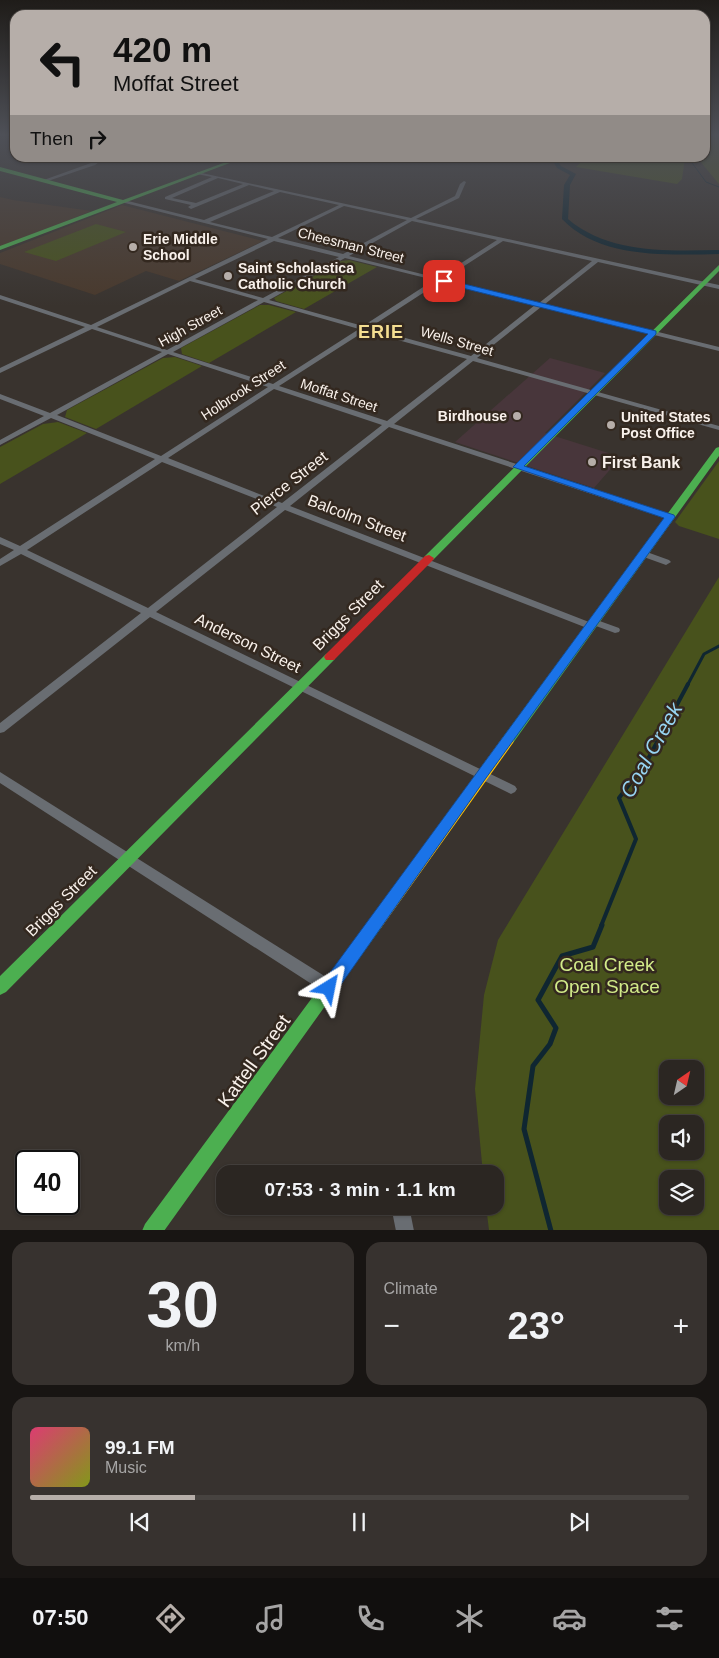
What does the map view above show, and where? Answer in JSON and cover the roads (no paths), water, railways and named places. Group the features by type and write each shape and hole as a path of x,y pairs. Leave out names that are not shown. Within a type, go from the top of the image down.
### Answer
{"street":[{"path":"83,191 124,202"},
{"path":"0,249 151,191"},
{"path":"183,191 167,198 196,205"},
{"path":"174,214 230,191"},
{"path":"205,222 277,191"},
{"path":"280,191 719,287"},
{"name":"High Street","path":"0,443 458,196 460,191"},
{"name":"Cheesman Street","path":"124,202 719,349"},
{"path":"0,372 343,205"},
{"name":"Holbrook Street","path":"0,563 501,240"},
{"name":"Pierce Street","path":"0,728 596,261"},
{"name":"Briggs Street","path":"0,987 719,267"},
{"name":"Wells Street","path":"189,279 719,428"},
{"name":"Moffat Street","path":"0,297 670,517"},
{"name":"Balcolm Street","path":"0,396 425,561 592,624 615,630"},
{"name":"Kattell Street","path":"152,1230 719,450"},
{"name":"Anderson Street","path":"0,540 511,789"},
{"path":"644,554 666,562"},
{"path":"0,778 128,857 329,988"},
{"path":"402,1215 405,1230"}],"waterway":[{"path":"567,191 565,219 578,231 596,239 616,246 637,249 719,252"},
{"name":"Coal Creek","path":"687,686 704,654 719,646"},
{"name":"Coal Creek","path":"601,926 636,839 619,798 647,761 688,684"},
{"name":"Coal Creek","path":"551,1230 524,1129 533,1066 550,1044 556,1028 538,1000 562,956 593,947 602,925"}],"place":[{"name":"Erie Middle School","path":"133,247"},
{"name":"Saint Scholastica Catholic Church","path":"228,276"},
{"name":"Birdhouse","path":"517,416"},
{"name":"United States Post Office","path":"611,425"},
{"name":"First Bank","path":"592,462"}],"district":[{"name":"ERIE","path":"381,332"}],"park label":[{"name":"Coal Creek Open Space","path":"607,975"}]}
